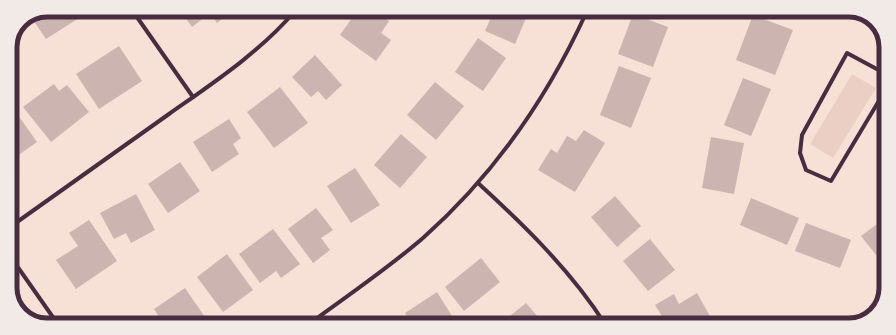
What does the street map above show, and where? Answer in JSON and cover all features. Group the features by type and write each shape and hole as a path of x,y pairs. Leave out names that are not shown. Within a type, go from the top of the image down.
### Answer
{"street":[{"path":"137,17 193,97"},
{"path":"17,221 193,97 254,52 290,17"},
{"path":"317,318 407,251 453,210 478,183 513,139 548,88 584,17"},
{"path":"879,70 847,53 802,135 800,153 806,170 831,181 879,101"},
{"path":"478,183 506,208 548,251 588,299 601,318"},
{"path":"17,266 53,318"}],"shaded area":[{"path":"852,74 876,88 833,158 810,144"}],"building":[{"path":"47,17 78,17 79,18 46,39 33,20"},
{"path":"185,17 205,17 192,27"},
{"path":"213,17 225,17 217,23"},
{"path":"353,17 383,17 389,21 381,33 391,40 376,61 340,35"},
{"path":"491,17 526,17 515,44 485,31"},
{"path":"632,17 641,17 668,27 653,67 618,54"},
{"path":"752,17 758,17 793,30 775,75 736,60"},
{"path":"478,38 506,58 483,91 455,72"},
{"path":"119,46 142,81 99,109 76,74"},
{"path":"315,55 342,85 326,100 318,91 311,97 292,77"},
{"path":"619,66 651,78 631,128 600,115"},
{"path":"743,78 771,89 751,136 724,125"},
{"path":"435,82 464,106 436,140 407,115"},
{"path":"54,84 59,91 67,85 89,112 51,142 23,107"},
{"path":"280,87 308,123 274,148 247,112"},
{"path":"17,114 37,142 17,156"},
{"path":"229,119 241,138 233,144 239,154 212,172 193,142"},
{"path":"584,130 605,143 575,192 538,170 551,149 557,153 567,136 576,141"},
{"path":"401,134 427,157 400,188 374,165"},
{"path":"711,137 744,143 734,194 702,188"},
{"path":"180,162 200,191 168,213 148,184"},
{"path":"355,168 380,205 351,223 327,186"},
{"path":"136,194 155,230 131,243 126,233 114,239 100,213"},
{"path":"615,196 641,226 617,247 591,217"},
{"path":"751,198 799,218 787,245 740,225"},
{"path":"316,208 333,230 321,238 330,250 313,263 288,229"},
{"path":"89,220 117,261 76,289 56,260 78,246 69,233"},
{"path":"879,222 879,259 861,236"},
{"path":"806,223 851,240 840,268 795,251"},
{"path":"273,229 300,264 281,278 276,271 260,283 239,254"},
{"path":"650,239 675,270 648,291 623,261"},
{"path":"227,254 253,290 223,312 197,277"},
{"path":"481,258 500,282 464,311 445,287"},
{"path":"185,288 206,318 160,318 154,309"},
{"path":"437,292 453,318 408,318 405,313"},
{"path":"697,293 711,318 663,318 655,305 674,294 679,304"},
{"path":"526,303 539,318 507,318"}]}
